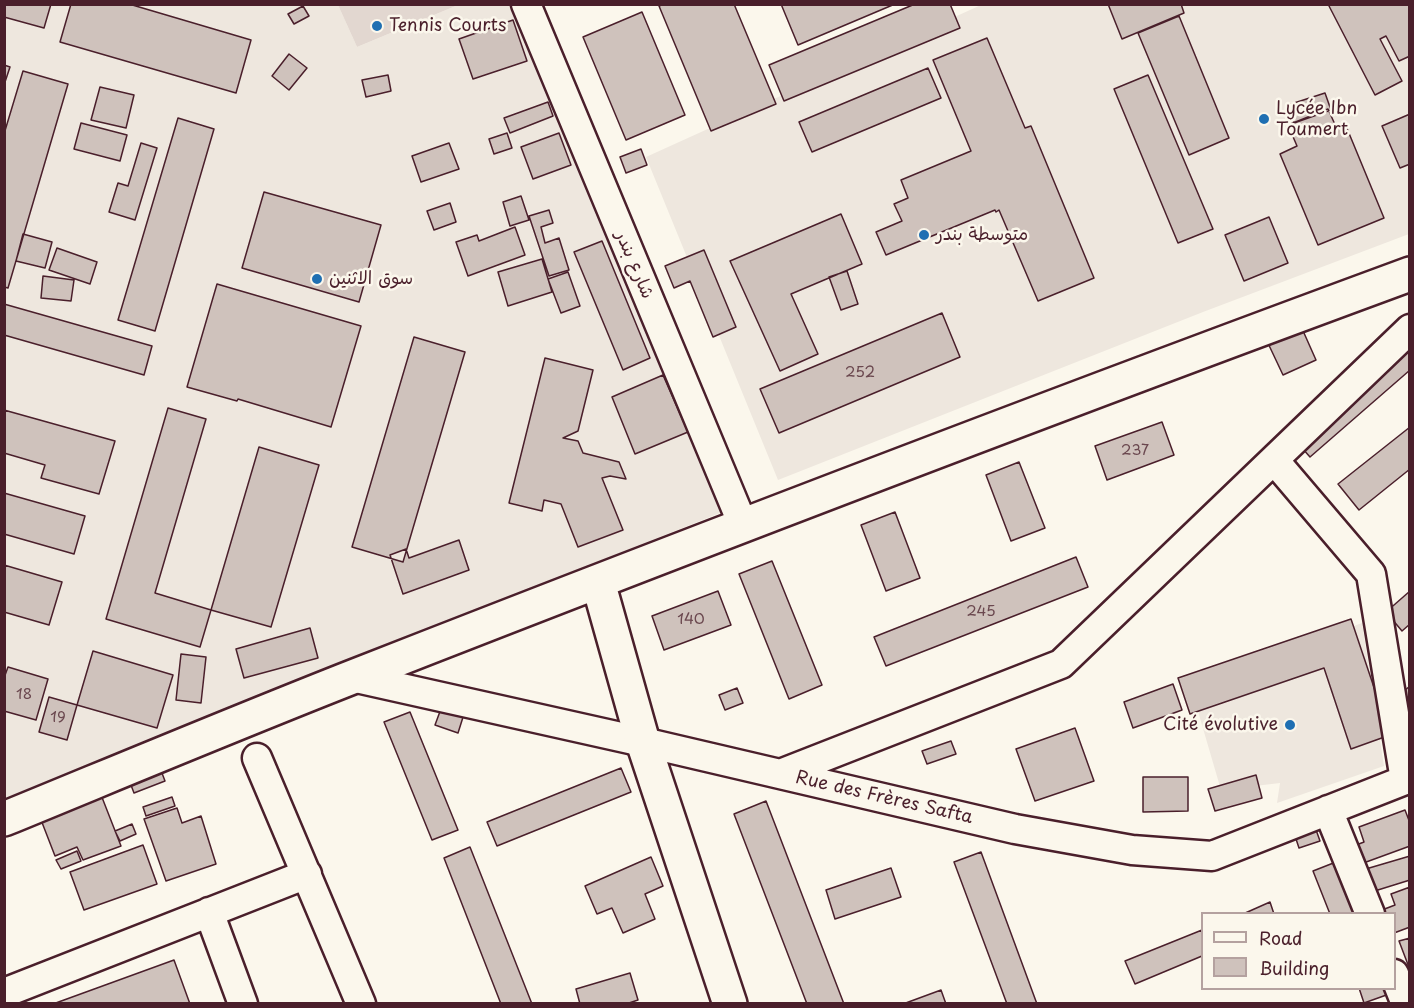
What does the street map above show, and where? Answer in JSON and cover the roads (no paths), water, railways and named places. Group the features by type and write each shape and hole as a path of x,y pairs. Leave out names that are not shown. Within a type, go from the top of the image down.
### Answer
{"main road":[{"path":"4,819 352,677 743,525 1114,383 1410,274"},
{"path":"598,582 643,742 730,1004"}],"street":[{"name":"شارع بندر","path":"526,4 743,525"},
{"path":"780,774 1061,664 1410,329"},
{"path":"1274,460 1371,574 1407,779"},
{"name":"Rue des Frères Safta","path":"352,677 1027,831 1132,850 1212,856 1407,779"},
{"path":"257,758 362,1004"},
{"path":"1328,810 1369,912"},
{"path":"4,993 307,874"},
{"path":"210,912 243,1004"},
{"path":"1396,977 1406,1004"}],"place":[{"name":"Tennis Courts","path":"377,26"},
{"name":"Lycée Ibn Toumert","path":"1264,119"},
{"name":"متوسطة بندر","path":"924,235"},
{"name":"ﺳﻮق اﻻﺛﻨﻴﻦ","path":"317,279"},
{"name":"Cité évolutive","path":"1290,725"}]}
